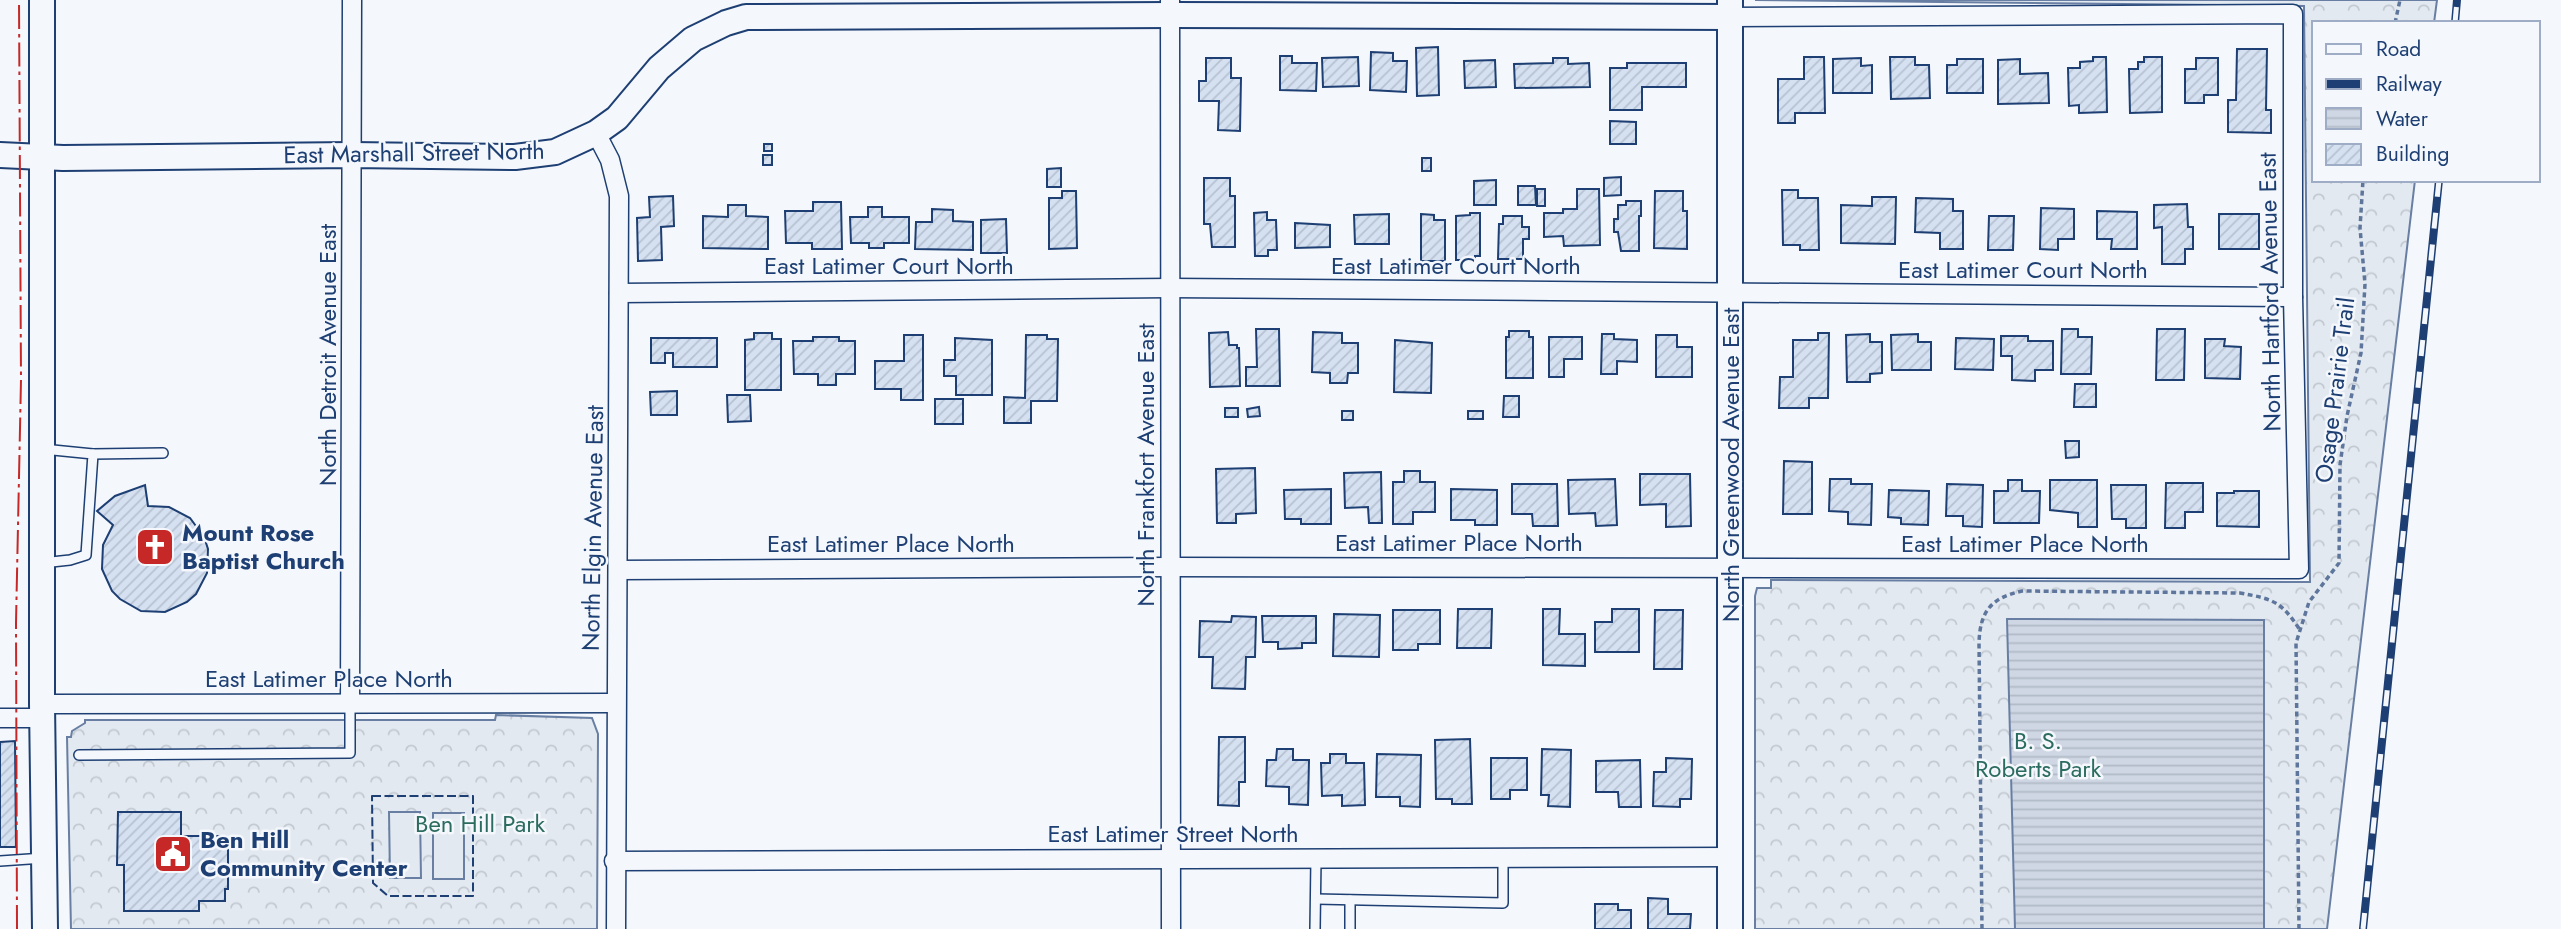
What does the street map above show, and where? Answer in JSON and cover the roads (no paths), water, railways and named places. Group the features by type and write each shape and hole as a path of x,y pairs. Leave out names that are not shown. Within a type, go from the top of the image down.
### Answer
{"street":[{"path":"42,0 42,711 45,929"},
{"name":"North Detroit Avenue East","path":"350,704 352,0"},
{"name":"East Marshall Street North","path":"0,155 534,155 555,152 596,133 617,118 677,51 708,31 746,17 1170,7 1730,8 2293,14"},
{"name":"North Frankfort Avenue East","path":"1170,7 1171,929"},
{"name":"North Greenwood Avenue East","path":"1730,8 1730,929"},
{"name":"North Hartford Avenue East","path":"2293,14 2293,297 2299,569"},
{"name":"North Elgin Avenue East","path":"596,133 610,160 618,195 618,570 614,860 616,929"},
{"name":"East Latimer Court North","path":"619,293 1170,288 2293,297"},
{"name":"East Latimer Place North","path":"618,570 1171,567 2299,569"},
{"name":"East Latimer Place North","path":"0,718 42,711 350,704 615,703"},
{"name":"East Latimer Street North","path":"614,860 1730,857"}],"lane":[{"path":"42,449 93,454 163,453"},
{"path":"42,563 86,555 93,454"},
{"name":"North Detroit Avenue East","path":"79,754 350,753 350,704"},
{"path":"0,861 44,858"},
{"path":"1316,899 1503,903 1503,858"},
{"path":"1315,929 1316,859"},
{"path":"1350,900 1350,929"}],"water":[{"path":"2007,619 2264,620 2264,929 2015,929"}],"railway":[{"path":"2455,21 2457,0"},
{"path":"2363,929 2439,182"}],"place":[{"name":"Mount Rose Baptist Church","path":"155,547"},
{"name":"Ben Hill Community Center","path":"173,854"}],"park label":[{"name":"B. S. Roberts Park","path":"2038,755"},
{"name":"Ben Hill Park","path":"480,824"}]}
